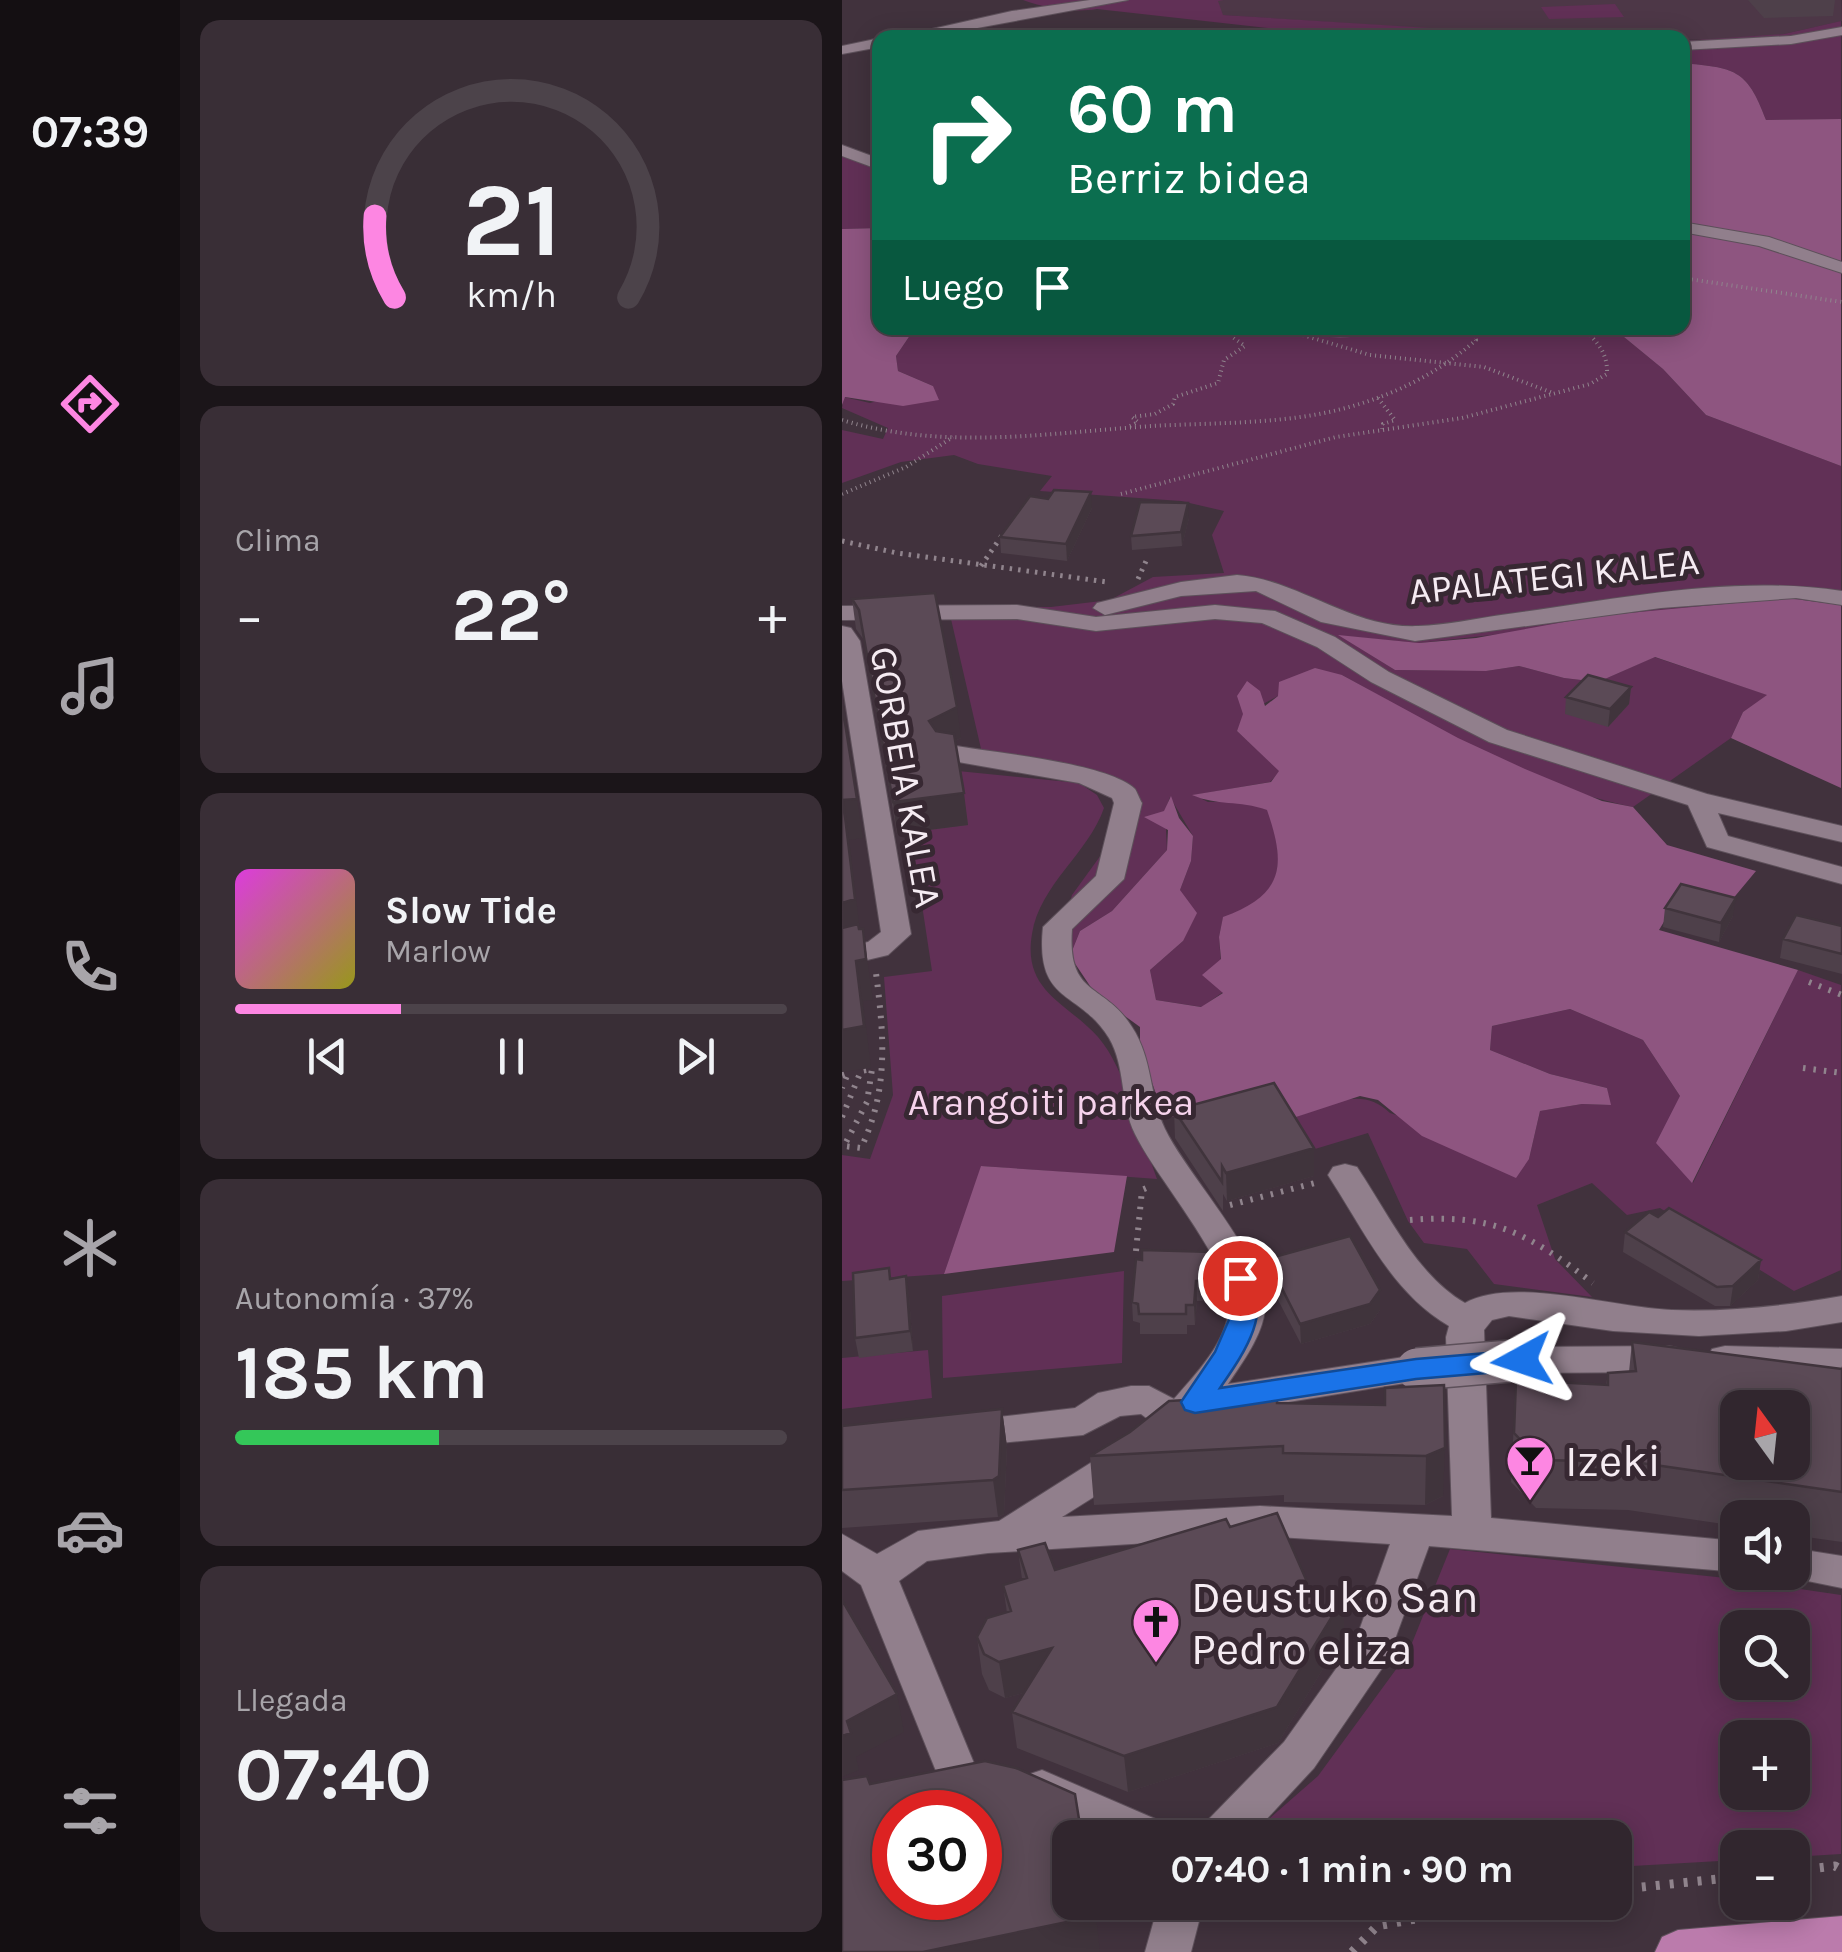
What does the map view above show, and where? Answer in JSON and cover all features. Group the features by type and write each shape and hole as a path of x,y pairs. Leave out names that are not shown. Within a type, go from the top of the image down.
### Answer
{"main road":[{"path":"1678,1952 1842,1937"}],"street":[{"path":"937,30 1012,14 1121,0"},
{"path":"1690,46 1791,40 1842,30"},
{"path":"842,50 872,44"},
{"path":"842,150 872,162"},
{"path":"1690,228 1763,241 1842,268"},
{"name":"APALATEGI KALEA","path":"1047,615 1088,612 1181,589 1236,582 1261,584 1309,609 1356,625 1415,634 1662,600 1796,591 1842,598"},
{"path":"842,612 1047,615 1096,624 1214,612 1266,616 1326,642 1380,677 1498,736 1699,800 1842,834"},
{"name":"GORBEIA KALEA","path":"842,633 848,641 854,763 896,934 878,949 842,957"},
{"path":"950,753 1086,776 1124,793 1128,803 1110,879 1058,927 1061,976 1127,1043 1140,1106 1174,1177 1240,1278 1248,1308 1227,1356 1186,1412 1164,1433 1028,1519 1008,1536"},
{"path":"1699,800 1717,841 1842,876"},
{"path":"1340,1176 1434,1302 1467,1320"},
{"path":"1472,1535 1464,1336 1467,1320 1482,1308 1502,1303 1619,1319 1842,1321"},
{"path":"1781,1322 1842,1309"},
{"path":"1679,1320 1707,1359"},
{"path":"935,1436 1084,1421 1111,1402 1149,1400 1186,1412 1416,1369 1522,1360 1707,1359 1842,1364"},
{"path":"877,1575 918,1548 1008,1536 1260,1521 1530,1536 1720,1555"},
{"path":"1237,1820 1299,1755 1373,1649 1414,1532"},
{"path":"842,1550 877,1575 938,1777 988,1766 1110,1820"},
{"path":"1810,1567 1842,1572"},
{"path":"1168,1952 1177,1920"}],"path":[{"path":"1690,279 1842,302"},
{"path":"1130,428 1128,424 1138,422 1132,416 1155,414 1172,404 1175,397 1218,383 1224,360 1244,346 1228,335"},
{"path":"1303,335 1370,355 1484,366 1555,394"},
{"path":"842,420 871,431 954,436 1058,435 1318,414 1420,382 1465,354 1476,340 1474,335"},
{"path":"1121,494 1226,463 1382,429 1462,418 1555,394 1606,374 1608,363 1599,343 1590,335"},
{"path":"1378,398 1395,420 1383,424 1382,429"},
{"path":"842,494 906,467 954,436"},
{"path":"981,566 1011,524"},
{"path":"842,541 1080,581 1113,582"},
{"path":"1130,583 1138,581"},
{"path":"842,1117 862,1071 872,1069 867,1102 844,1146 861,1148 882,1104 884,1038 875,966"},
{"path":"1809,982 1842,996"},
{"path":"1803,1068 1842,1074"},
{"path":"842,1075 848,1074 842,1088"},
{"path":"1200,1214 1340,1176"},
{"path":"1136,1251 1142,1190 1161,1182"},
{"path":"1379,1227 1424,1218 1480,1220 1512,1226 1533,1236 1606,1293"},
{"path":"1810,1868 1834,1866 1842,1870"},
{"path":"1632,1888 1720,1878"},
{"path":"1352,1952 1377,1926 1410,1920"}],"shaded area":[{"path":"1217,0 1841,0 1842,21 1784,34 1722,40 1690,40 1690,30 1451,30 1222,15"},
{"path":"1690,64 1726,70 1745,80 1766,120 1841,119 1841,466 1706,415 1663,369 1622,335 1690,335"},
{"path":"872,228 872,335 910,335 896,356 898,371 933,386 939,400 903,406 845,397 842,405 842,229"},
{"path":"1318,335 1374,335 1347,337"},
{"path":"1787,598 1841,605 1841,788 1731,738 1743,712 1767,695 1655,657 1598,682 1519,666 1486,671 1395,670 1338,635 1419,643 1476,638 1597,616"},
{"path":"1315,668 1342,675 1458,738 1525,769 1602,801 1633,807 1667,845 1756,871 1721,913 1677,900 1659,930 1798,970 1692,1183 1656,1143 1680,1096 1643,1040 1570,1009 1492,1026 1490,1050 1550,1074 1607,1088 1611,1105 1582,1104 1540,1111 1529,1159 1516,1178 1422,1136 1378,1100 1360,1096 1293,1118 1274,1088 1165,1119 1140,1049 1140,1027 1096,995 1070,956 1080,931 1112,911 1167,850 1168,830 1144,817 1164,811 1171,796 1179,818 1193,836 1191,861 1180,890 1197,913 1183,941 1150,970 1156,1000 1201,1007 1223,993 1202,975 1221,959 1219,937 1223,917 1269,889 1278,863 1277,848 1267,810 1192,795 1271,782 1279,771 1237,731 1243,714 1237,696 1247,681 1260,691 1265,706 1278,696 1279,682"},
{"path":"981,1166 1127,1176 1114,1252 944,1274"}],"green space":[{"path":"1023,0 1224,0 1218,1 1223,15 1462,30 1285,30 1040,5"},
{"path":"1615,4 1624,17 1549,19 1541,7"},
{"path":"1841,21 1841,119 1766,120 1745,80 1726,70 1690,64 1690,40 1784,34"},
{"path":"842,155 872,156 872,228 842,229"},
{"path":"910,335 1622,335 1663,369 1706,415 1841,466 1841,605 1817,599 1419,643 1340,636 1395,670 1486,671 1519,666 1598,682 1654,657 1768,695 1743,712 1731,738 1633,807 1595,798 1520,770 1342,675 1278,696 1244,714 1237,731 1280,771 1270,782 1194,795 1208,802 1242,801 1268,810 1277,848 1275,877 1258,900 1223,918 1219,937 1223,992 1202,1007 1156,1000 1150,970 1183,941 1180,890 1191,861 1193,836 1170,797 1165,811 1167,850 1112,911 1080,931 1070,956 1064,921 1072,895 1135,808 1133,789 982,753 948,606 1051,607 1110,600 1153,577 1224,573 1212,535 1224,511 1181,501 1040,491 1052,476 978,464 954,455 901,462 842,483 842,430 883,439 888,428 842,408 844,397 870,403 933,386 898,371 896,356"},
{"name":"Arangoiti parkea","path":"958,771 1079,783 1097,795 1104,808 1097,825 1044,900 1032,934 1031,954 1041,983 1098,1037 1117,1067 1157,1179 982,1166 944,1274 842,1281 842,1155 870,1159 893,1095 884,977 932,971 911,832"},
{"path":"1798,970 1841,985 1841,1270 1794,1291 1660,1208 1627,1215 1592,1183 1537,1205 1555,1259 1592,1297 1494,1284 1467,1249 1424,1243 1408,1221 1368,1133 1315,1149 1293,1118 1343,1100 1367,1100 1390,1113 1529,1159 1540,1111 1582,1104 1610,1105 1607,1088 1550,1074 1490,1050 1492,1026 1570,1009 1643,1040 1680,1096 1693,1183"},
{"path":"1124,1271 1122,1363 943,1378 942,1296"},
{"path":"928,1350 932,1398 842,1409 842,1358"},
{"path":"1450,1549 1720,1577 1720,1590 1807,1590 1841,1595 1841,1854 1810,1856 1810,1830 1720,1830 1720,1861 1632,1866 1632,1820 1268,1820 1318,1776 1408,1653"}],"building":[{"path":"1054,490 1091,492 1066,544 1000,537 1030,496 1048,499"},
{"path":"1140,502 1188,503 1181,532 1131,536"},
{"path":"935,593 957,707 929,721 936,731 954,734 964,793 893,802 859,610 852,599"},
{"path":"1588,675 1631,687 1610,709 1566,697"},
{"path":"842,704 857,799 843,800 855,899 842,903"},
{"path":"1681,884 1736,898 1721,923 1665,908"},
{"path":"1796,915 1842,926 1842,954 1783,939"},
{"path":"858,924 863,929 866,959 856,961 864,1026 842,1030 842,928"},
{"path":"1274,1083 1314,1148 1226,1173 1222,1166 1222,1182 1174,1110"},
{"path":"1669,1208 1761,1260 1733,1286 1717,1287 1625,1232 1649,1212 1658,1217"},
{"path":"1350,1236 1380,1290 1370,1304 1300,1324 1267,1259"},
{"path":"1142,1250 1214,1252 1223,1280 1196,1281 1194,1305 1186,1305 1186,1314 1139,1314 1138,1304 1132,1302 1136,1259 1142,1260"},
{"path":"889,1268 890,1279 906,1276 910,1331 855,1338 853,1273"},
{"path":"1632,1342 1842,1369 1842,1492 1759,1480 1810,1480 1810,1390 1720,1390 1720,1474 1634,1462 1540,1460 1514,1433 1516,1380 1608,1385 1608,1373 1636,1371"},
{"path":"1444,1385 1445,1448 1426,1456 1283,1453 1283,1446 1090,1456 1130,1432 1169,1401 1277,1395 1277,1403 1385,1405 1385,1388"},
{"path":"1002,1409 999,1476 993,1480 842,1490 842,1426"},
{"name":"Deustuko San Pedro eliza","path":"1277,1513 1318,1607 1344,1597 1277,1707 1124,1756 1012,1712 1052,1648 999,1662 984,1654 977,1637 987,1618 1011,1611 1003,1585 1027,1578 1018,1550 1045,1543 1055,1570 1226,1519 1230,1527"},
{"path":"842,1600 897,1694 847,1721 851,1733 842,1736"},
{"path":"985,1761 1016,1768 1075,1794 1079,1820 1052,1820 1052,1920 1077,1920 923,1952 842,1952 842,1780 867,1776 870,1784"}],"place":[{"name":"Izeki","path":"1530,1502"},
{"name":"Deustuko San Pedro eliza","path":"1156,1664"}],"route":[{"path":"1240,1278 1248,1308 1227,1356 1195,1402 1416,1369 1522,1360"}]}
